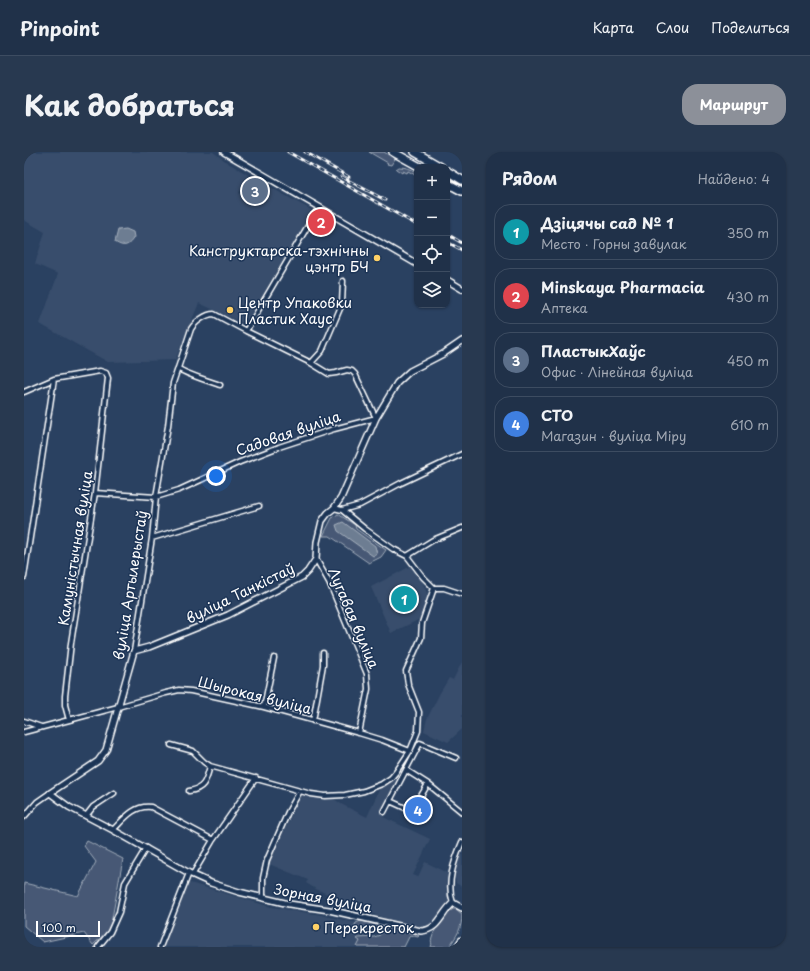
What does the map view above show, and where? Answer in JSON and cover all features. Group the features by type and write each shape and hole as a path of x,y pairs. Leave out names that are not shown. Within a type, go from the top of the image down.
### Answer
{"highway":[{"path":"393,152 415,164"},
{"path":"415,152 436,164"},
{"path":"450,173 462,179"},
{"path":"450,185 462,192"},
{"path":"458,947 462,941"}],"street":[{"path":"224,152 414,262"},
{"path":"319,207 246,331 311,363 329,374 347,370 354,372 376,418"},
{"path":"311,363 322,351 342,304 343,281"},
{"path":"450,282 462,289"},
{"name":"вуліца Артылерыстаў","path":"24,817 38,802 98,761 106,750 134,652 152,538 156,496 168,426 173,383 190,329 193,325 210,314 214,314 246,331"},
{"path":"316,559 317,542 321,525 328,513 334,508 341,498 376,418 397,383 410,371 443,354 462,342"},
{"path":"179,366 181,372 189,373 220,385"},
{"name":"Камуністычная вуліца","path":"54,379 100,371 106,373 108,378 95,493 71,643 65,696 65,705 69,720"},
{"path":"24,392 54,379"},
{"path":"24,577 54,379"},
{"name":"Садовая вуліца","path":"95,493 156,496 179,490 240,462 279,447 327,431 376,418"},
{"path":"342,510 360,505 462,454"},
{"path":"152,538 259,506"},
{"path":"334,508 342,510 393,549 407,556 423,577 434,588 444,588 462,594"},
{"path":"407,556 433,540 462,528"},
{"name":"вуліца Танкістаў","path":"134,652 149,648 228,615 287,586 302,577 316,559"},
{"name":"Лугавая вуліца","path":"316,559 329,582 367,674 368,689 359,733"},
{"path":"171,745 193,751 210,766 311,794 324,796 346,795 364,791 382,784 396,772 410,751 418,731 418,712 408,684 406,671 421,638 422,623 434,588"},
{"path":"313,721 323,665 323,654"},
{"path":"264,707 274,658"},
{"name":"Шырокая вуліца","path":"24,732 179,690 198,692 264,707 359,733 410,751"},
{"path":"24,721 41,727"},
{"path":"384,812 420,743 456,758"},
{"path":"189,791 197,790 203,785 207,778 210,766"},
{"path":"406,770 428,784 462,812"},
{"path":"160,947 191,874 256,778"},
{"path":"390,801 412,812 428,784"},
{"path":"263,898 263,878 267,860 288,812 300,791"},
{"name":"Зорная вуліца","path":"50,793 69,807 191,874 211,883 263,898 289,904 329,910 421,931 428,930 436,926 447,909 453,903"},
{"path":"86,816 93,807 114,793"},
{"path":"112,830 135,810 143,806 151,807 213,840"},
{"path":"462,842 452,869 451,890 453,903 462,908"},
{"path":"98,947 110,932 119,912 125,883 146,848"}],"shaded area":[{"path":"24,152 213,152 250,176 239,193 252,203 263,185 268,186 313,211 245,324 199,303 175,360 108,362 40,324 58,274 35,264 45,232 24,220"},
{"path":"369,152 384,152 395,159 391,165 387,164 388,163"},
{"path":"399,167 408,168 414,171 414,174 408,171 407,173 403,171 402,173 396,169"},
{"path":"126,229 133,232 134,237 130,242 126,245 121,245 115,242 118,230"},
{"path":"338,514 355,525 356,529 386,550 381,557 369,563 330,536 323,536 332,518"},
{"path":"343,522 375,546 377,554 373,556 338,531 336,525"},
{"path":"411,566 413,571 418,571 429,598 420,619 391,633 371,587"},
{"path":"462,662 462,729 448,742 424,731 427,719 440,693 449,678 453,680"},
{"path":"407,758 411,760 384,812 383,817 430,839 413,875 418,877 425,862 448,873 448,903 433,924 420,927 385,919 316,889 306,883 308,880 269,864 302,793 333,798 341,804 367,817 380,788 395,776"},
{"path":"87,841 123,859 110,929 93,945 84,933 43,942 24,926 24,883 78,896 96,862 84,846"},
{"path":"462,847 462,887 456,883 455,868"},
{"path":"190,883 271,907 321,915 370,926 358,947 163,947 176,918 174,915 186,886"},
{"path":"453,909 456,909 462,914 461,924 457,935 449,947 431,947 431,939 437,926 443,917"},
{"path":"361,921 377,925 378,930 374,932 352,931 356,923"},
{"path":"387,928 411,931 419,936 410,935 404,947 357,947 360,941 357,939 358,938 380,935 382,931 384,932"}],"railway":[{"path":"288,152 414,223"},
{"path":"305,152 349,177"},
{"path":"342,177 385,200"},
{"path":"450,236 462,243"},
{"path":"450,244 462,250"}],"place":[{"name":"ПластыкХаўс","path":"255,191"},
{"name":"Minskaya Pharmacia","path":"321,222"},
{"name":"Канструктарска-тэхнічны цэнтр БЧ","path":"377,258"},
{"name":"Центр Упаковки Пластик Хаус","path":"230,310"},
{"name":"Дзіцячы сад № 1","path":"404,599"},
{"name":"СТО","path":"418,810"},
{"name":"Перекресток","path":"316,927"}]}
